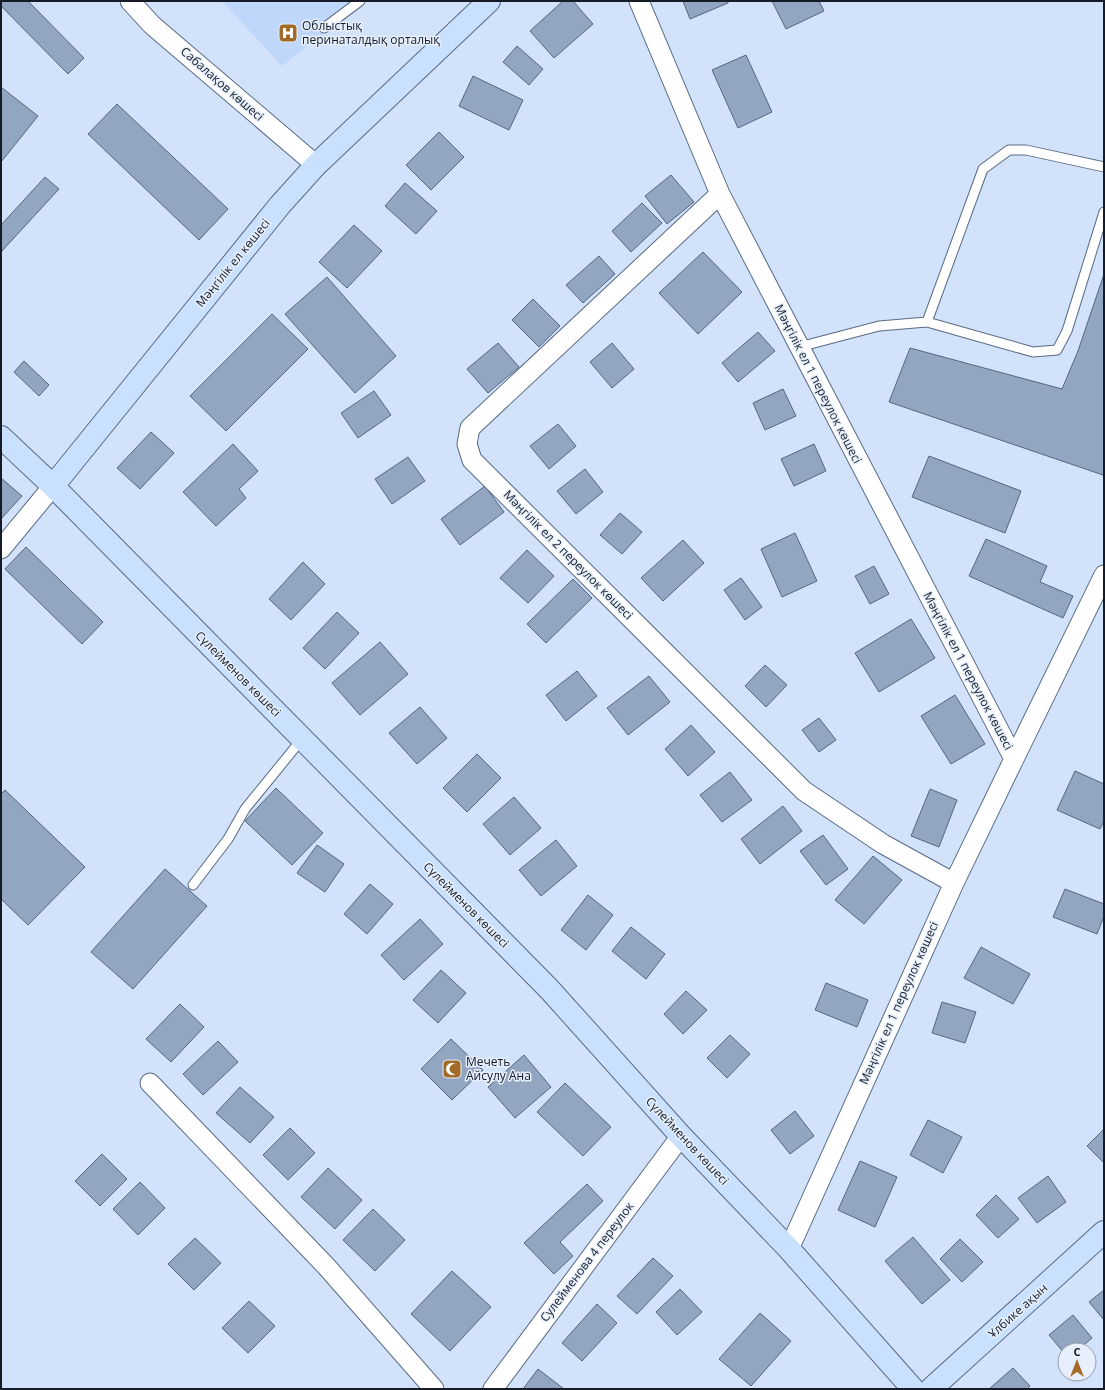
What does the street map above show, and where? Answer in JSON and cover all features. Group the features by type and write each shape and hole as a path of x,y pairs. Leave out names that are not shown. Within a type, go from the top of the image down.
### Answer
{"main road":[{"name":"Мәңгілік ел көшесі","path":"53,486 280,205 316,165 489,1"},
{"name":"Сүлейменов көшесі","path":"1,437 53,486 550,990 681,1136 788,1249 913,1389"},
{"name":"Ұлбике ақын","path":"931,1389 1104,1232"}],"street":[{"name":"Сабалақов көшесі","path":"130,1 152,24 316,165"},
{"name":"Мәңгілік ел 1 переулок көшесі","path":"639,1 720,194 1014,759"},
{"name":"Мәңгілік ел 2 переулок көшесі","path":"720,194 470,428 467,444 472,460 804,791 883,844 954,883"},
{"name":"Мәңгілік ел көшесі","path":"1,548 53,486"},
{"name":"Мәңгілік ел 1 переулок көшесі","path":"788,1249 954,883 1104,575"},
{"path":"150,1083 326,1266 434,1389"},
{"name":"Сулейменова 4 переулок","path":"493,1389 681,1136"}],"lane":[{"path":"324,28 360,1"},
{"path":"927,322 983,170 1009,150 1026,150 1104,167"},
{"path":"800,347 879,326 927,322 1033,352 1057,350 1067,330 1104,212"},
{"path":"193,885 228,839 245,809 302,739"}],"shaded area":[{"name":"Облыстық перинаталдық орталық","path":"222,1 365,1 282,66"}],"building":[{"path":"1,1 28,1 84,58 68,74 1,6"},
{"path":"563,1 573,1 593,24 554,58 530,31"},
{"path":"683,1 728,1 728,3 690,19"},
{"path":"772,1 819,1 824,11 786,29"},
{"path":"517,46 543,69 529,85 503,62"},
{"path":"746,55 772,112 738,128 712,70"},
{"path":"473,76 523,100 509,130 459,106"},
{"path":"1,87 38,116 1,162"},
{"path":"117,104 228,209 199,240 88,134"},
{"path":"439,132 464,157 431,190 406,165"},
{"path":"671,175 694,202 667,224 645,196"},
{"path":"45,177 59,189 1,252 1,225"},
{"path":"405,183 437,211 416,234 385,206"},
{"path":"642,203 662,223 631,252 612,231"},
{"path":"354,225 382,251 347,288 319,262"},
{"path":"703,252 742,292 698,334 659,293"},
{"path":"599,256 615,274 583,303 566,285"},
{"path":"1104,274 1103,475 889,402 910,348 1062,389 1078,351"},
{"path":"327,277 396,356 355,393 285,314"},
{"path":"533,299 560,326 539,347 512,320"},
{"path":"272,314 308,349 226,431 190,396"},
{"path":"758,332 775,351 738,382 722,363"},
{"path":"498,343 519,367 488,393 467,369"},
{"path":"612,343 634,369 612,388 590,362"},
{"path":"24,361 49,385 39,396 14,372"},
{"path":"783,389 796,416 765,430 753,403"},
{"path":"374,391 391,415 358,438 341,413"},
{"path":"558,424 576,446 549,469 530,446"},
{"path":"151,432 174,453 140,489 117,468"},
{"path":"233,444 258,471 239,489 246,498 216,526 183,492"},
{"path":"814,444 826,471 794,486 781,459"},
{"path":"929,456 1021,491 1005,533 912,497"},
{"path":"408,457 425,481 392,504 375,479"},
{"path":"585,469 603,492 576,514 557,491"},
{"path":"1,478 22,496 1,519"},
{"path":"485,486 504,512 460,545 441,519"},
{"path":"620,513 642,532 622,554 600,535"},
{"path":"795,533 817,581 782,597 761,549"},
{"path":"986,539 1047,566 1040,582 1073,596 1063,618 969,576"},
{"path":"683,540 704,563 663,601 641,578"},
{"path":"26,547 103,622 82,644 5,569"},
{"path":"527,550 554,576 528,603 500,578"},
{"path":"303,562 325,584 291,620 269,599"},
{"path":"874,566 889,594 870,604 855,576"},
{"path":"741,578 762,607 745,620 724,590"},
{"path":"573,579 592,598 546,643 527,624"},
{"path":"337,612 359,633 325,669 303,648"},
{"path":"911,619 935,658 879,692 855,653"},
{"path":"380,642 408,674 360,715 332,683"},
{"path":"765,665 787,685 766,707 745,686"},
{"path":"577,671 597,696 566,721 546,695"},
{"path":"649,676 670,702 628,735 607,708"},
{"path":"955,695 985,744 951,764 921,716"},
{"path":"420,707 447,738 417,764 389,733"},
{"path":"819,718 836,740 819,752 802,730"},
{"path":"691,725 715,752 688,776 665,749"},
{"path":"477,754 501,778 467,812 443,788"},
{"path":"1075,771 1104,784 1104,821 1100,829 1057,810"},
{"path":"730,772 752,800 722,822 700,795"},
{"path":"276,788 323,833 292,865 245,821"},
{"path":"930,789 957,800 939,847 911,836"},
{"path":"5,790 85,867 28,925 1,899 1,794"},
{"path":"514,797 541,828 510,855 483,824"},
{"path":"783,806 802,831 760,864 741,839"},
{"path":"823,835 848,869 826,885 800,851"},
{"path":"556,840 577,866 541,896 519,870"},
{"path":"317,845 344,864 325,892 297,873"},
{"path":"873,856 902,880 864,924 835,900"},
{"path":"165,869 207,906 133,989 91,952"},
{"path":"370,884 393,904 367,934 344,914"},
{"path":"1065,889 1104,904 1104,916 1097,934 1053,917"},
{"path":"588,895 613,915 586,950 561,930"},
{"path":"420,919 443,944 404,980 381,955"},
{"path":"631,927 665,954 646,979 612,951"},
{"path":"981,947 1030,974 1013,1004 964,978"},
{"path":"441,970 466,993 438,1023 413,1000"},
{"path":"826,983 868,1000 857,1027 815,1010"},
{"path":"686,991 707,1010 683,1034 664,1014"},
{"path":"942,1002 976,1012 965,1043 932,1033"},
{"path":"180,1004 204,1027 171,1062 146,1039"},
{"path":"730,1035 750,1054 727,1078 707,1058"},
{"name":"Мечеть Айсулу Ана","path":"451,1039 483,1070 452,1100 421,1069"},
{"path":"218,1041 238,1062 203,1095 183,1074"},
{"path":"524,1055 551,1087 515,1118 488,1087"},
{"path":"565,1083 611,1127 583,1156 537,1112"},
{"path":"240,1087 274,1117 250,1143 216,1113"},
{"path":"795,1111 814,1136 790,1154 771,1130"},
{"path":"928,1120 962,1137 943,1173 910,1155"},
{"path":"290,1128 315,1153 288,1180 263,1155"},
{"path":"1104,1129 1104,1163 1087,1146"},
{"path":"102,1154 127,1179 100,1206 75,1181"},
{"path":"860,1161 897,1177 875,1227 838,1210"},
{"path":"328,1168 362,1200 335,1229 301,1197"},
{"path":"1048,1176 1066,1202 1037,1223 1018,1198"},
{"path":"140,1182 165,1208 138,1235 113,1209"},
{"path":"587,1184 603,1201 560,1242 573,1256 554,1274 524,1243"},
{"path":"996,1195 1019,1219 998,1238 976,1215"},
{"path":"373,1209 405,1240 375,1271 343,1240"},
{"path":"913,1237 950,1280 922,1304 885,1261"},
{"path":"195,1238 221,1263 194,1290 168,1264"},
{"path":"960,1239 983,1262 962,1282 940,1259"},
{"path":"653,1258 673,1276 637,1314 617,1296"},
{"path":"452,1271 491,1307 450,1351 411,1314"},
{"path":"680,1289 702,1312 677,1335 656,1312"},
{"path":"1104,1290 1104,1320 1089,1302"},
{"path":"249,1301 275,1326 248,1353 222,1328"},
{"path":"597,1304 617,1323 582,1361 562,1343"},
{"path":"760,1313 791,1341 751,1386 719,1359"},
{"path":"1073,1315 1092,1338 1087,1342 1057,1342 1057,1344 1049,1335"},
{"path":"1013,1368 1030,1386 1027,1389 989,1389"},
{"path":"538,1369 564,1389 523,1389"}],"place":[{"name":"Облыстық перинаталдық орталық","path":"288,33"},
{"name":"Мечеть Айсулу Ана","path":"452,1069"}]}
